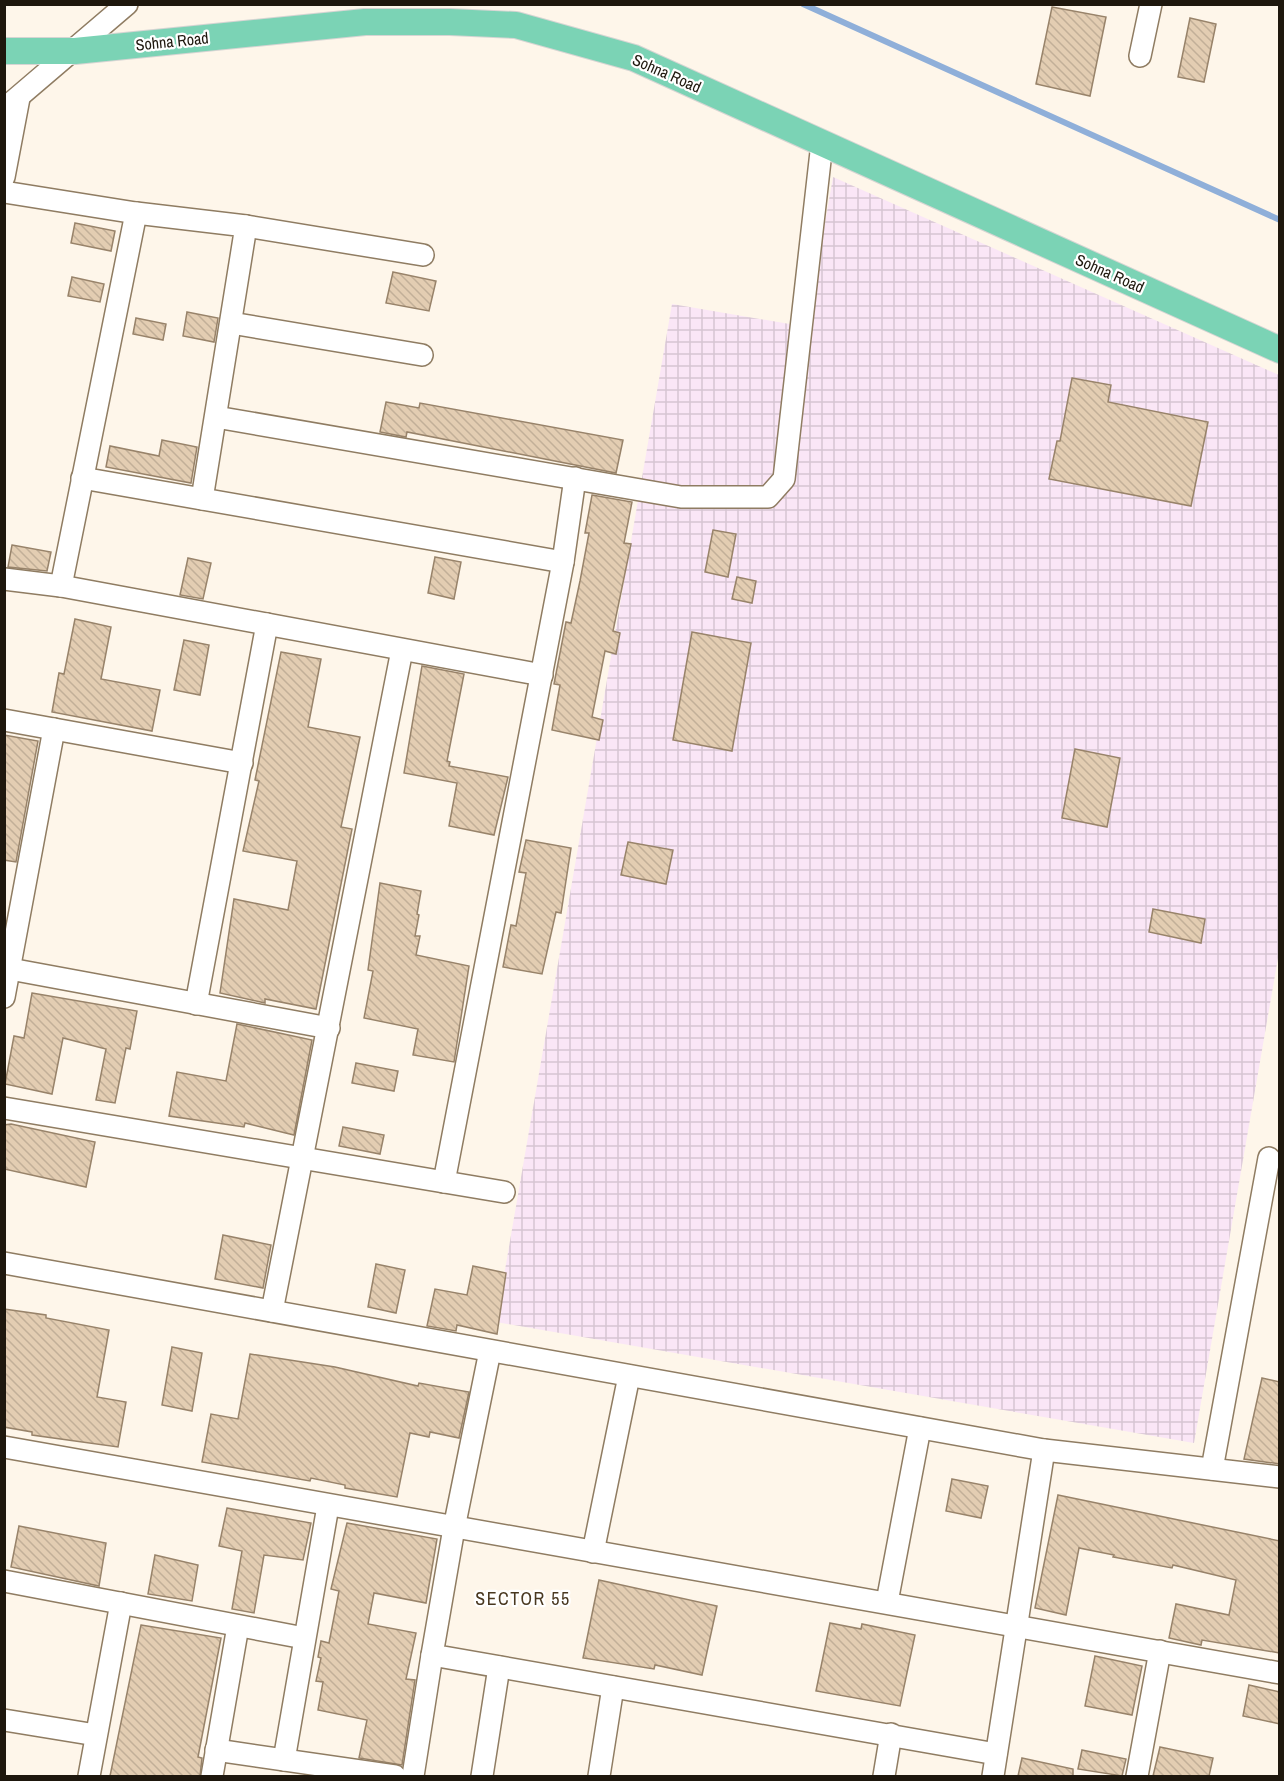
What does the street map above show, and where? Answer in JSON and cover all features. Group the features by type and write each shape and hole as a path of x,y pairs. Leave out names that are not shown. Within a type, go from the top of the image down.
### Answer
{"main road":[{"name":"Sohna Road","path":"4,51 75,51 365,22 450,22 516,26 634,58 1280,350"}],"street":[{"path":"4,177 12,104 127,4"},
{"path":"1140,56 1151,4"},
{"path":"216,417 681,497 768,497 784,479 822,143"},
{"path":"4,192 136,213 246,226 423,255"},
{"path":"61,586 136,213"},
{"path":"202,499 246,226"},
{"path":"231,323 422,355"},
{"path":"82,478 563,562"},
{"path":"444,1182 542,675 563,562 575,478"},
{"path":"4,579 61,586 542,675"},
{"path":"196,1004 267,624"},
{"path":"272,1311 304,1159 402,650"},
{"path":"4,720 242,762"},
{"path":"4,997 54,729"},
{"path":"10,969 329,1028"},
{"path":"4,1108 504,1192"},
{"path":"1212,1469 1269,1158"},
{"path":"4,1263 1044,1450 1280,1477"},
{"path":"413,1776 454,1528 490,1351"},
{"path":"593,1552 629,1376"},
{"path":"887,1602 920,1428"},
{"path":"4,1447 328,1506 1017,1624 1280,1673"},
{"path":"993,1776 1044,1450"},
{"path":"284,1760 328,1506"},
{"path":"4,1581 304,1638"},
{"path":"89,1776 121,1604"},
{"path":"212,1776 238,1626"},
{"path":"1137,1776 1160,1651"},
{"path":"432,1655 996,1754"},
{"path":"482,1776 499,1667"},
{"path":"599,1776 613,1687"},
{"path":"4,1720 96,1735"},
{"path":"884,1776 891,1734"},
{"path":"216,1750 395,1776"}],"shaded area":[{"path":"833,177 1279,375 1279,952 1194,1443 496,1322 672,304 807,327"}],"building":[{"path":"1052,7 1106,17 1090,96 1036,84"},
{"path":"1190,18 1216,24 1204,82 1178,77"},
{"path":"75,223 115,231 111,251 71,243"},
{"path":"393,272 436,281 429,311 386,303"},
{"path":"72,277 104,284 100,302 68,296"},
{"path":"187,312 218,318 214,342 183,336"},
{"path":"136,318 166,324 163,340 133,334"},
{"path":"1072,378 1111,385 1108,402 1208,422 1191,506 1049,479 1057,441 1060,441"},
{"path":"386,402 419,408 420,403 623,440 616,473 407,432 406,437 380,432"},
{"path":"162,440 197,447 191,483 106,467 110,446 159,456"},
{"path":"592,495 632,502 624,543 631,544 613,631 620,633 616,654 605,651 592,717 603,720 599,740 552,730 560,685 554,684 566,622 571,623 580,581 589,533 585,533"},
{"path":"713,530 736,534 728,577 705,572"},
{"path":"12,545 51,552 47,571 8,567"},
{"path":"435,557 461,562 454,599 428,593"},
{"path":"188,558 211,563 203,599 180,595"},
{"path":"737,577 756,581 752,603 732,599"},
{"path":"75,619 111,627 101,679 160,690 152,731 52,712 59,673 64,674"},
{"path":"692,632 751,643 732,751 673,740"},
{"path":"184,640 209,645 200,695 174,690"},
{"path":"281,652 321,659 308,727 360,737 341,827 352,829 316,1009 265,999 265,1003 220,993 234,899 288,910 297,861 243,851 259,781 255,780"},
{"path":"422,666 464,674 447,761 450,762 449,766 508,777 494,835 449,826 457,783 404,773"},
{"path":"4,735 38,741 16,862 4,860"},
{"path":"1075,749 1120,758 1107,827 1062,818"},
{"path":"526,840 571,848 561,913 556,912 542,974 503,967 511,925 516,926 526,873 519,872"},
{"path":"628,842 673,850 666,884 621,875"},
{"path":"380,883 421,891 415,936 420,936 416,955 469,966 454,1062 413,1055 418,1029 364,1018 373,971 368,970"},
{"path":"1153,909 1205,919 1201,943 1149,932"},
{"path":"32,993 137,1011 130,1049 126,1048 115,1103 96,1100 106,1049 63,1038 52,1094 5,1084 14,1036 24,1038"},
{"path":"237,1024 312,1040 294,1135 245,1123 244,1127 169,1116 177,1072 226,1081"},
{"path":"356,1063 398,1071 394,1091 352,1083"},
{"path":"11,1124 95,1142 86,1187 4,1169 4,1125"},
{"path":"343,1127 384,1135 380,1154 339,1146"},
{"path":"223,1235 271,1245 263,1288 215,1279"},
{"path":"376,1264 405,1270 396,1313 368,1307"},
{"path":"473,1266 506,1273 497,1334 457,1325 456,1331 427,1326 435,1289 467,1295"},
{"path":"4,1309 46,1315 46,1318 109,1330 97,1397 126,1402 118,1447 32,1435 32,1432 4,1427"},
{"path":"172,1347 202,1353 192,1411 162,1405"},
{"path":"250,1354 335,1367 418,1386 419,1383 469,1392 459,1438 430,1432 429,1437 410,1433 397,1497 345,1488 345,1485 311,1478 310,1481 202,1462 211,1414 238,1419"},
{"path":"1262,1378 1280,1382 1280,1464 1244,1459"},
{"path":"952,1479 988,1486 981,1518 946,1511"},
{"path":"1058,1495 1280,1541 1280,1653 1202,1640 1201,1645 1169,1638 1176,1604 1229,1615 1236,1580 1173,1565 1172,1568 1079,1548 1066,1615 1035,1608"},
{"path":"227,1508 311,1523 303,1560 264,1555 254,1613 232,1609 242,1551 219,1546"},
{"path":"347,1523 437,1539 426,1603 374,1593 368,1624 416,1633 406,1679 415,1680 402,1765 359,1758 367,1720 318,1710 323,1682 316,1681 321,1658 318,1657 321,1641 329,1643 339,1591 331,1589"},
{"path":"19,1526 106,1543 99,1586 11,1567"},
{"path":"155,1555 198,1565 192,1601 148,1594"},
{"path":"599,1580 717,1606 702,1675 655,1665 654,1669 583,1658"},
{"path":"830,1623 861,1629 862,1624 915,1635 900,1706 816,1691"},
{"path":"141,1625 221,1638 198,1757 202,1758 200,1776 110,1776"},
{"path":"1095,1656 1142,1666 1132,1715 1085,1706"},
{"path":"1249,1685 1280,1692 1280,1724 1243,1716"},
{"path":"1160,1747 1213,1758 1209,1776 1153,1776"},
{"path":"1082,1750 1126,1759 1122,1776 1078,1769"},
{"path":"1022,1758 1073,1769 1073,1776 1018,1776"}],"waterway":[{"path":"803,4 1280,220"}],"district":[{"name":"SECTOR 55","path":"523,1598"}]}
